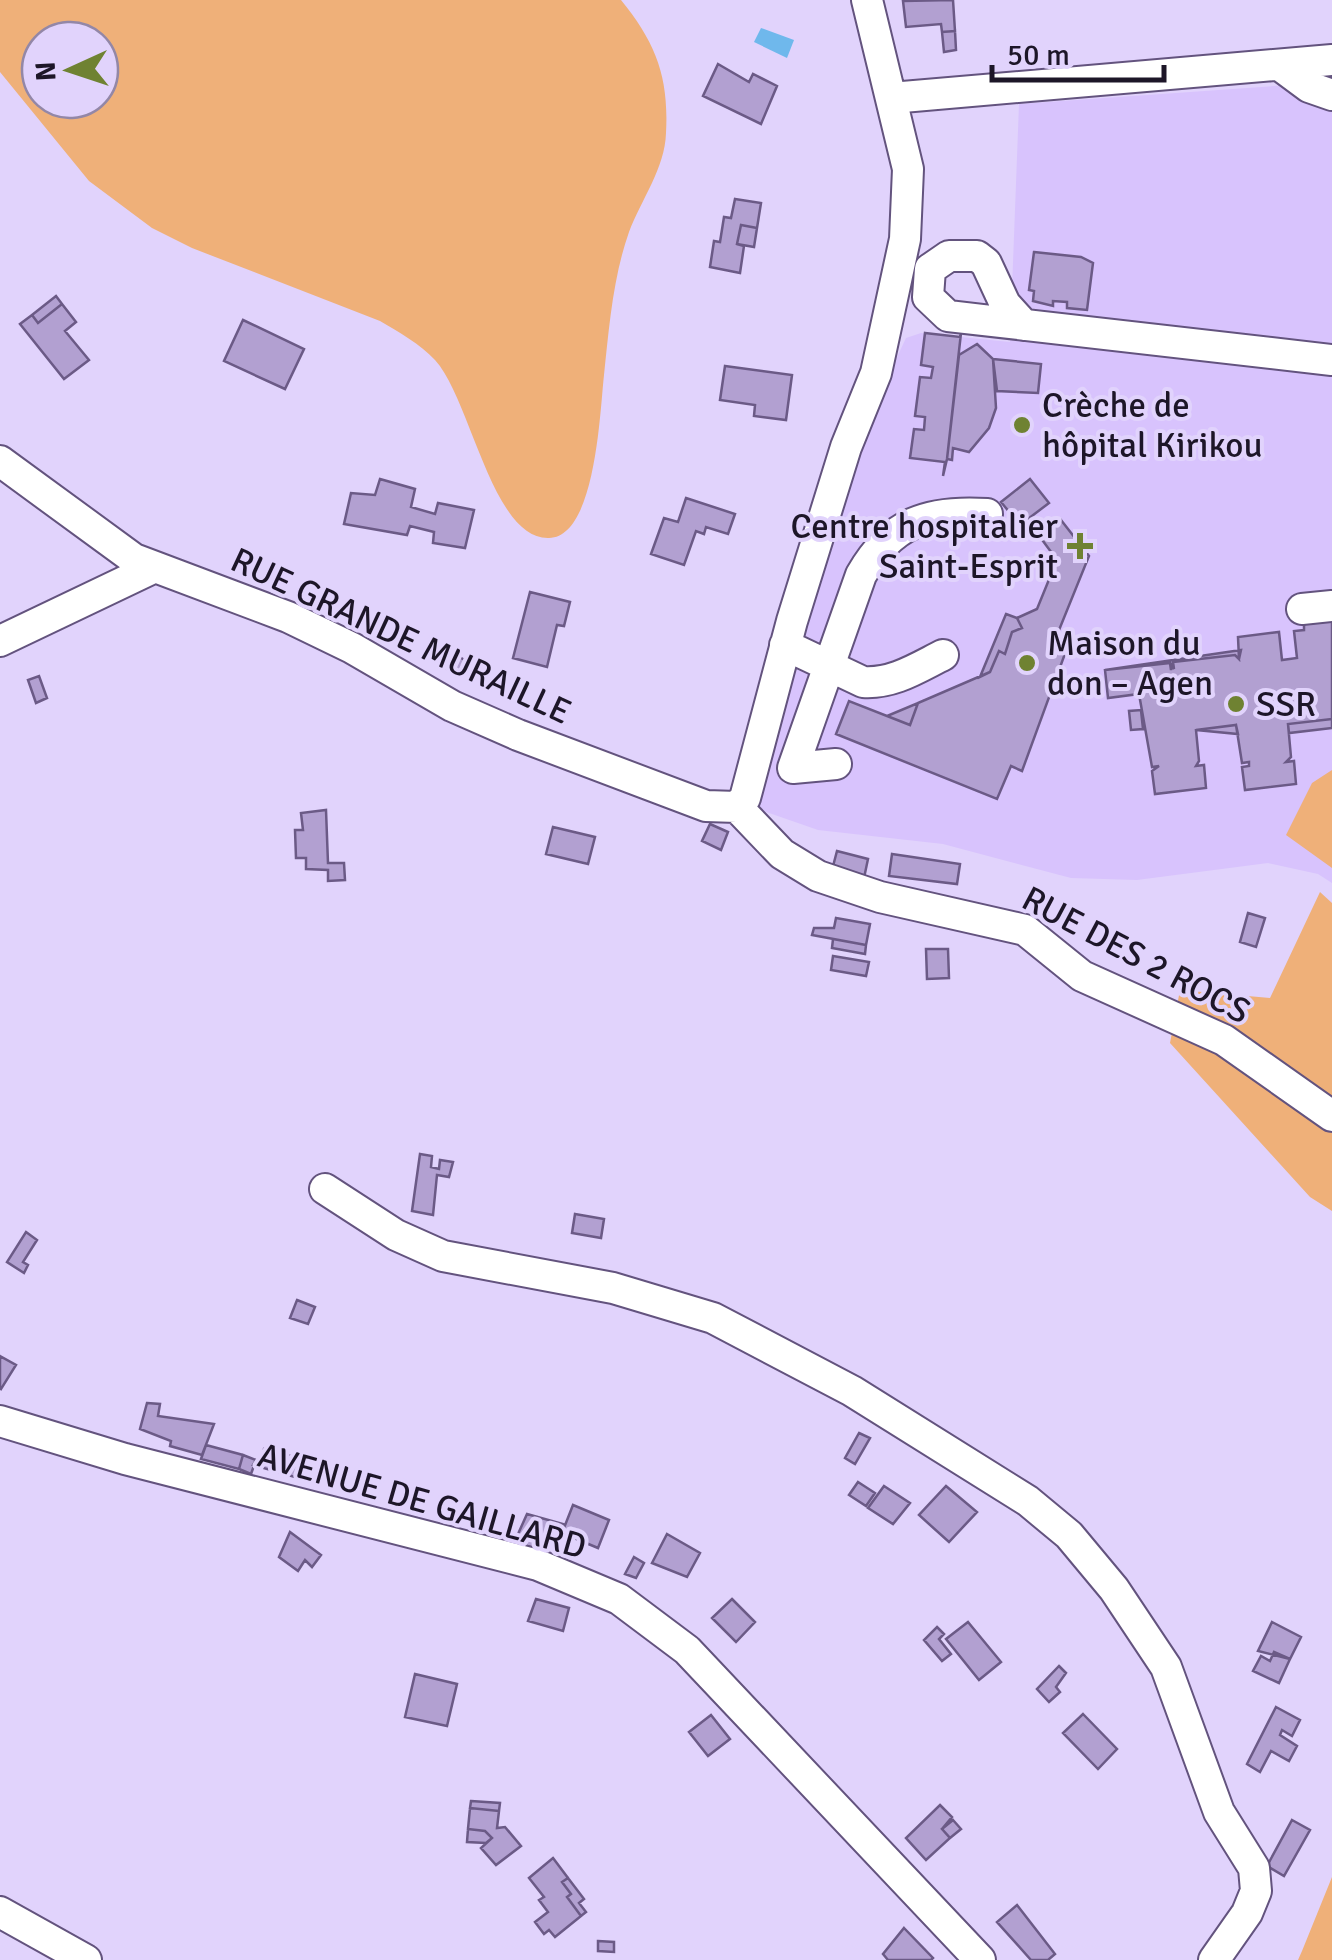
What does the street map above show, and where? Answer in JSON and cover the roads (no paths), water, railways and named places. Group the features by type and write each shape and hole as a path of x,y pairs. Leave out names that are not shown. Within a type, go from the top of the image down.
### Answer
{"street":[{"path":"737,807 744,798 785,646 846,448 876,373 905,239 908,170 868,0"},
{"path":"892,98 1282,68 1332,60"},
{"path":"1282,68 1309,87 1332,95"},
{"path":"905,239 938,260"},
{"path":"932,304 926,282 938,260 960,254 977,256 986,263 1004,304 1024,324"},
{"path":"894,301 932,304 948,316 1332,360"},
{"name":"RUE GRANDE MURAILLE","path":"0,461 76,521 154,568 288,617 352,648 452,706 518,735 706,806 737,807"},
{"path":"836,764 793,768 860,575 890,534 929,518 987,514"},
{"path":"0,640 154,568"},
{"path":"785,646 875,683 894,680 943,655"},
{"name":"RUE DES 2 ROCS","path":"737,807 782,854 818,876 880,897 1025,930 1082,976 1224,1040 1332,1116"},
{"path":"325,1189 396,1235 443,1256 613,1288 713,1318 852,1391 1028,1500 1069,1534 1114,1589 1160,1656 1190,1724 1219,1812 1254,1868 1256,1891 1247,1913 1214,1960"},
{"name":"AVENUE DE GAILLARD","path":"0,1421 125,1459 538,1565 619,1599 686,1650 980,1960"},
{"path":"0,1912 86,1960"}],"water":[{"path":"761,28 794,40 787,58 754,42"}],"place":[{"name":"Crèche de hôpital Kirikou","path":"1022,425"},
{"name":"Centre hospitalier Saint-Esprit","path":"1080,546"},
{"name":"Maison du don – Agen","path":"1027,663"},
{"name":"SSR","path":"1236,704"}]}
